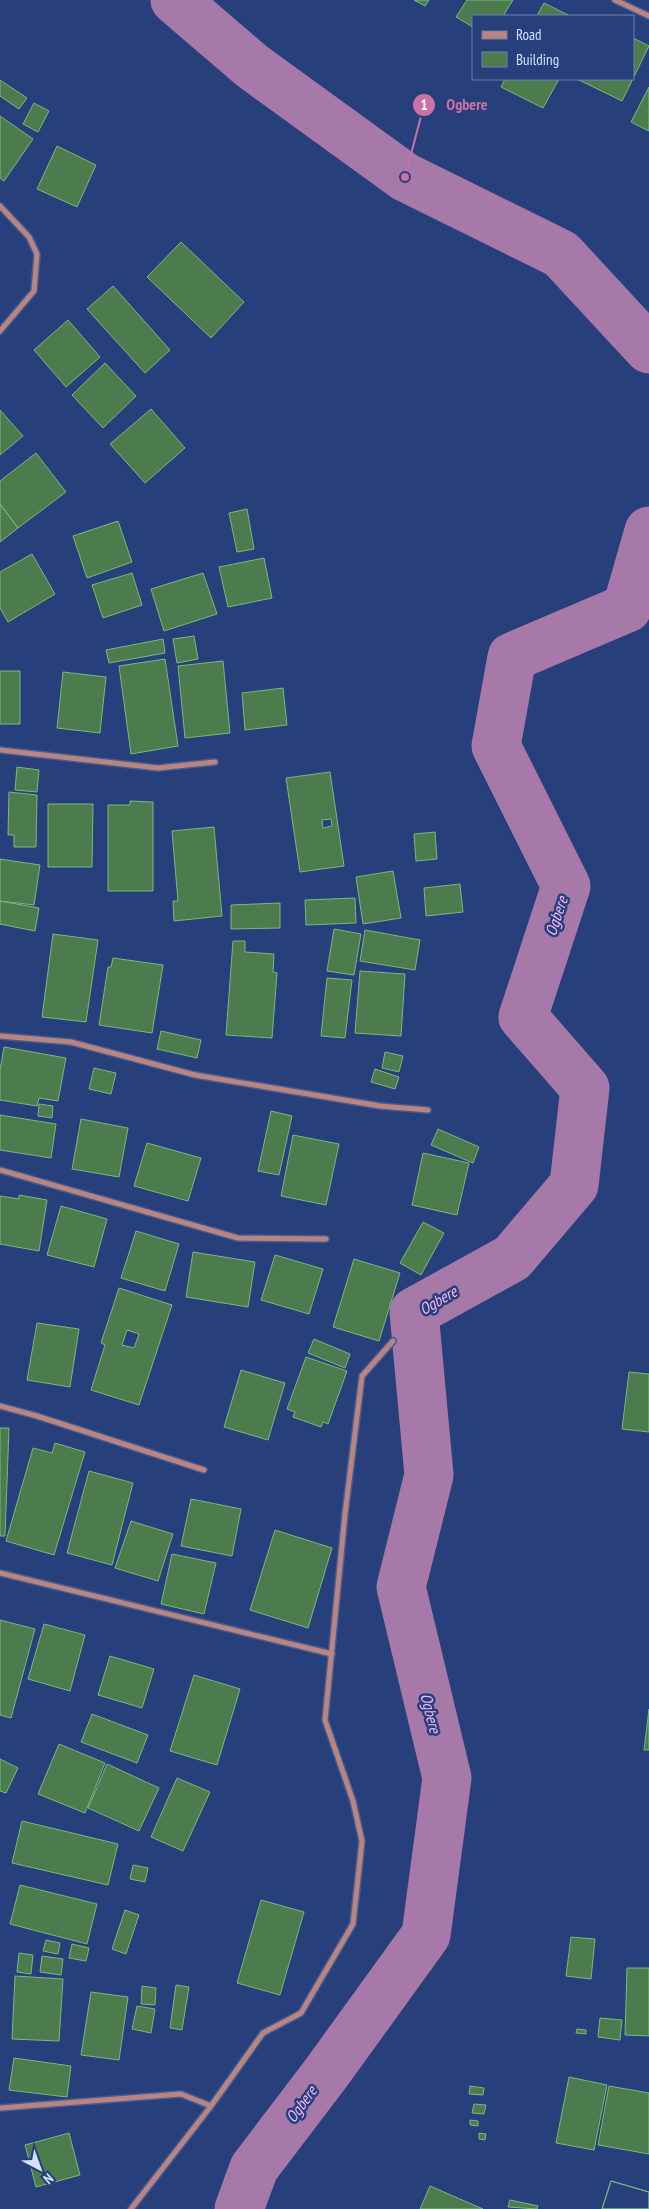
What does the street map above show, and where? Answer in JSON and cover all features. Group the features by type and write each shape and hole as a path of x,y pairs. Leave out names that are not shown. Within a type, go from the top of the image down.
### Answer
{"street":[{"path":"615,0 649,16"},
{"path":"0,206 29,237 37,254 34,291 0,331"},
{"path":"0,750 158,768 215,762"},
{"path":"0,1036 71,1042 195,1075 380,1106 428,1110"},
{"path":"0,1170 238,1238 326,1239"},
{"path":"131,2209 211,2106 263,2033 301,2013 353,1924 362,1842 353,1801 326,1720 345,1514 362,1376 393,1341"},
{"path":"0,1406 37,1416 204,1470"},
{"path":"0,1573 332,1654"},
{"path":"0,2108 181,2094 211,2106"}],"building":[{"path":"414,0 429,0 425,6"},
{"path":"467,0 513,0 504,15 472,15 472,26 456,17"},
{"path":"544,3 568,15 538,15"},
{"path":"634,38 649,46 634,77"},
{"path":"0,80 27,98 19,109 0,96"},
{"path":"504,80 558,80 543,108 501,87"},
{"path":"579,80 632,80 622,101"},
{"path":"649,87 649,131 631,122"},
{"path":"34,103 49,111 38,132 23,124"},
{"path":"0,116 33,139 4,181 0,178"},
{"path":"57,146 96,165 77,207 37,189"},
{"path":"181,242 244,302 211,338 147,277"},
{"path":"113,286 170,350 145,373 87,309"},
{"path":"68,320 100,357 66,387 34,350"},
{"path":"105,363 136,396 103,428 72,395"},
{"path":"151,409 185,448 145,483 110,444"},
{"path":"0,410 23,436 0,455"},
{"path":"36,453 66,492 18,528 0,504 0,481"},
{"path":"0,504 18,528 0,542"},
{"path":"247,509 254,549 237,552 229,513"},
{"path":"118,521 132,562 87,578 73,536"},
{"path":"32,554 55,594 8,622 0,608 0,572"},
{"path":"264,558 272,598 228,607 219,567"},
{"path":"132,573 142,605 103,618 92,585"},
{"path":"203,573 217,614 164,631 151,589"},
{"path":"194,636 198,659 177,663 173,639"},
{"path":"163,639 165,653 109,663 106,650"},
{"path":"165,659 178,746 131,754 119,666"},
{"path":"223,661 230,733 185,738 178,666"},
{"path":"0,671 20,671 20,724 0,724"},
{"path":"63,672 106,677 100,733 57,728"},
{"path":"283,688 287,725 245,730 242,693"},
{"path":"17,767 39,770 37,792 15,790"},
{"path":"330,772 344,866 300,872 286,778","holes":["331,819 332,826 323,828 322,820"]},
{"path":"9,792 37,795 36,847 14,847 14,835 8,835"},
{"path":"130,801 153,802 153,891 108,891 108,805 130,805"},
{"path":"48,804 93,804 92,867 48,867"},
{"path":"214,827 222,916 174,921 173,901 178,901 172,831"},
{"path":"435,832 437,859 416,861 414,834"},
{"path":"0,859 40,865 34,905 0,901"},
{"path":"393,871 401,918 363,924 356,877"},
{"path":"460,884 463,912 426,916 424,888"},
{"path":"355,898 356,923 306,925 305,900"},
{"path":"0,901 39,908 35,931 0,924"},
{"path":"280,903 280,928 231,929 231,905"},
{"path":"334,929 361,934 354,975 327,971"},
{"path":"365,930 420,940 415,970 360,961"},
{"path":"53,934 98,940 86,1022 42,1017"},
{"path":"233,941 245,941 245,952 274,954 273,972 277,973 272,1038 226,1035"},
{"path":"113,958 163,965 152,1033 99,1025 108,967 111,967"},
{"path":"360,971 405,974 401,1036 355,1033"},
{"path":"327,978 352,980 345,1038 321,1036"},
{"path":"161,1031 201,1040 197,1058 157,1049"},
{"path":"4,1047 66,1058 58,1101 39,1098 37,1106 0,1100 0,1070"},
{"path":"385,1052 403,1056 399,1072 382,1068"},
{"path":"94,1068 116,1073 111,1094 89,1089"},
{"path":"375,1069 399,1077 395,1089 371,1082"},
{"path":"39,1104 53,1106 52,1118 38,1116"},
{"path":"271,1111 292,1116 279,1175 258,1171"},
{"path":"0,1115 56,1124 51,1158 0,1150"},
{"path":"81,1119 128,1128 119,1177 72,1169"},
{"path":"438,1129 479,1147 473,1163 431,1145"},
{"path":"293,1135 339,1144 326,1205 281,1196"},
{"path":"147,1143 201,1158 188,1201 134,1186"},
{"path":"423,1153 469,1163 457,1215 412,1205"},
{"path":"19,1195 47,1200 39,1251 0,1244 0,1196 19,1199"},
{"path":"61,1206 107,1219 94,1267 47,1255"},
{"path":"423,1222 444,1233 421,1275 400,1263"},
{"path":"136,1231 179,1244 165,1291 121,1278"},
{"path":"193,1252 255,1262 248,1307 186,1297"},
{"path":"275,1255 323,1269 309,1314 261,1300"},
{"path":"354,1259 400,1273 379,1341 333,1327"},
{"path":"119,1288 172,1305 139,1405 91,1390 105,1345 101,1343","holes":["127,1330 139,1334 134,1348 122,1345"]},
{"path":"37,1323 79,1329 70,1387 27,1380"},
{"path":"314,1339 350,1354 345,1368 308,1353"},
{"path":"306,1357 347,1371 328,1424 323,1422 321,1427 293,1417 295,1412 287,1409"},
{"path":"241,1370 285,1383 268,1440 224,1427"},
{"path":"629,1372 649,1374 649,1432 622,1429"},
{"path":"0,1428 9,1428 5,1536 0,1536"},
{"path":"55,1443 85,1452 54,1555 6,1541 33,1448 52,1453"},
{"path":"89,1471 133,1483 112,1565 67,1553"},
{"path":"191,1499 241,1509 232,1556 181,1546"},
{"path":"131,1521 173,1534 158,1581 115,1568"},
{"path":"275,1530 332,1548 308,1628 250,1610"},
{"path":"172,1554 216,1563 204,1614 161,1604"},
{"path":"0,1620 35,1629 11,1718 0,1715"},
{"path":"44,1624 85,1635 70,1691 28,1679"},
{"path":"110,1656 154,1669 142,1708 98,1695"},
{"path":"194,1675 240,1689 217,1765 170,1751"},
{"path":"649,1709 649,1750 644,1750"},
{"path":"92,1714 148,1735 137,1763 81,1742"},
{"path":"59,1744 105,1763 85,1813 38,1794"},
{"path":"0,1759 18,1768 6,1793 0,1791"},
{"path":"107,1764 159,1788 139,1831 88,1808"},
{"path":"177,1778 210,1792 183,1851 151,1837"},
{"path":"22,1821 118,1844 108,1885 12,1863"},
{"path":"133,1865 148,1868 145,1882 130,1879"},
{"path":"20,1885 97,1904 87,1944 10,1924"},
{"path":"261,1900 304,1912 280,1995 237,1983"},
{"path":"125,1910 139,1915 126,1954 112,1949"},
{"path":"571,1937 595,1939 591,1979 566,1976"},
{"path":"46,1940 60,1943 58,1954 43,1951"},
{"path":"72,1944 89,1948 86,1961 69,1958"},
{"path":"19,1953 33,1955 31,1974 17,1972"},
{"path":"42,1956 63,1959 61,1975 40,1972"},
{"path":"627,1968 649,1968 649,2036 625,2035"},
{"path":"15,1976 63,1979 59,2041 12,2039"},
{"path":"176,1985 189,1987 182,2030 170,2028"},
{"path":"142,1986 156,1988 155,2005 141,2004"},
{"path":"91,1992 128,1997 119,2060 81,2055"},
{"path":"137,2006 155,2009 151,2033 132,2029"},
{"path":"600,2018 622,2020 620,2040 598,2037"},
{"path":"577,2029 586,2030 586,2034 576,2033"},
{"path":"14,2058 71,2066 67,2097 9,2090"},
{"path":"569,2077 607,2085 594,2150 556,2143"},
{"path":"470,2086 484,2088 483,2095 469,2094"},
{"path":"609,2086 649,2093 649,2154 598,2145"},
{"path":"474,2104 486,2105 484,2114 472,2113"},
{"path":"470,2120 478,2121 478,2126 470,2125"},
{"path":"69,2133 80,2175 36,2187 25,2145"},
{"path":"479,2133 486,2134 485,2140 479,2139"},
{"path":"611,2181 649,2192 649,2209 602,2209"},
{"path":"611,2181 649,2192 649,2209 602,2209"},
{"path":"430,2186 483,2209 420,2209"},
{"path":"510,2200 538,2206 537,2209 508,2207"}],"waterway":[{"name":"Ogbere","path":"175,0 252,66 405,177 561,254 649,349"},
{"name":"Ogbere","path":"239,2209 254,2168 327,2072 426,1935 447,1778 401,1587 429,1475 414,1312 512,1258 574,1185 585,1088 523,1017 566,886 496,746 512,657 627,608 649,531"}],"place":[{"name":"Ogbere","path":"405,177"}]}
